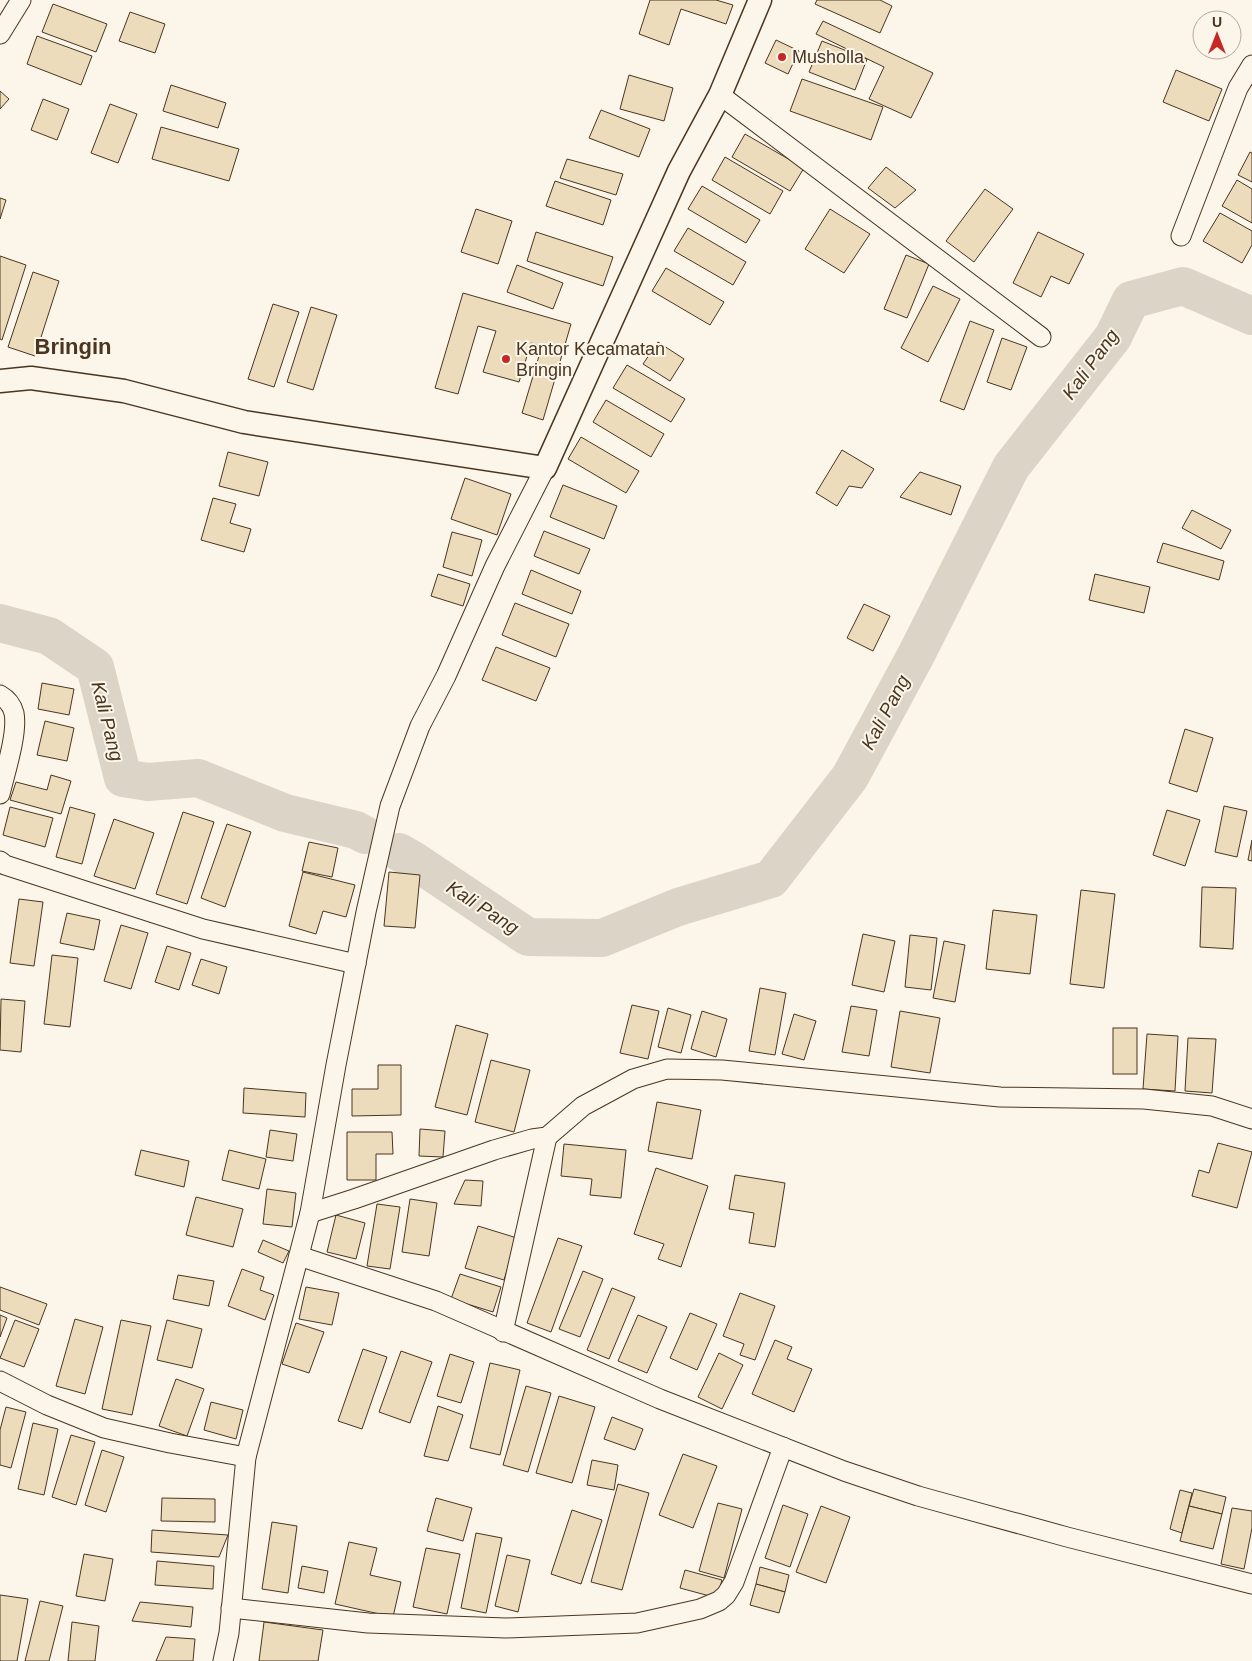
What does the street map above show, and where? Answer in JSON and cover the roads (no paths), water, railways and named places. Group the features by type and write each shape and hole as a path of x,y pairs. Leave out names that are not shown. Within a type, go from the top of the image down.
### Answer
{"street":[{"path":"0,34 21,0"},
{"path":"222,1661 229,1633 246,1457 310,1213 336,1065 390,806 417,735 446,676 495,566 545,468 679,171 720,95 760,0"},
{"path":"1181,236 1238,88 1252,65"},
{"path":"720,95 1041,338"},
{"path":"0,380 31,378 124,391 244,422 545,468"},
{"path":"0,695 11,705 14,714 14,730 0,794"},
{"path":"0,861 5,865 203,929 356,964"},
{"path":"310,1213 494,1150 532,1139 547,1137 583,1106 633,1079 667,1069 722,1070 1000,1097 1144,1099 1212,1106 1252,1119"},
{"path":"503,1332 547,1137"},
{"path":"299,1256 436,1301 651,1396 844,1470 918,1496 1067,1537 1252,1584"},
{"path":"0,1381 46,1405 104,1428 246,1457"},
{"path":"231,1608 368,1623 506,1628 637,1623 700,1609 719,1601 734,1582 783,1447"}],"waterway":[{"name":"Kali Pang","path":"399,852 528,937 602,938 678,907 771,879 850,777 916,655 1011,467 1113,337 1131,300 1183,286 1252,316"},
{"name":"Kali Pang","path":"0,623 49,636 95,667 123,778 148,782 198,778 285,813 356,830 365,835"}],"place":[{"name":"Musholla","path":"782,57"},
{"name":"Kantor Kecamatan Bringin","path":"506,359"}],"district":[{"name":"Bringin","path":"73,346"}]}
